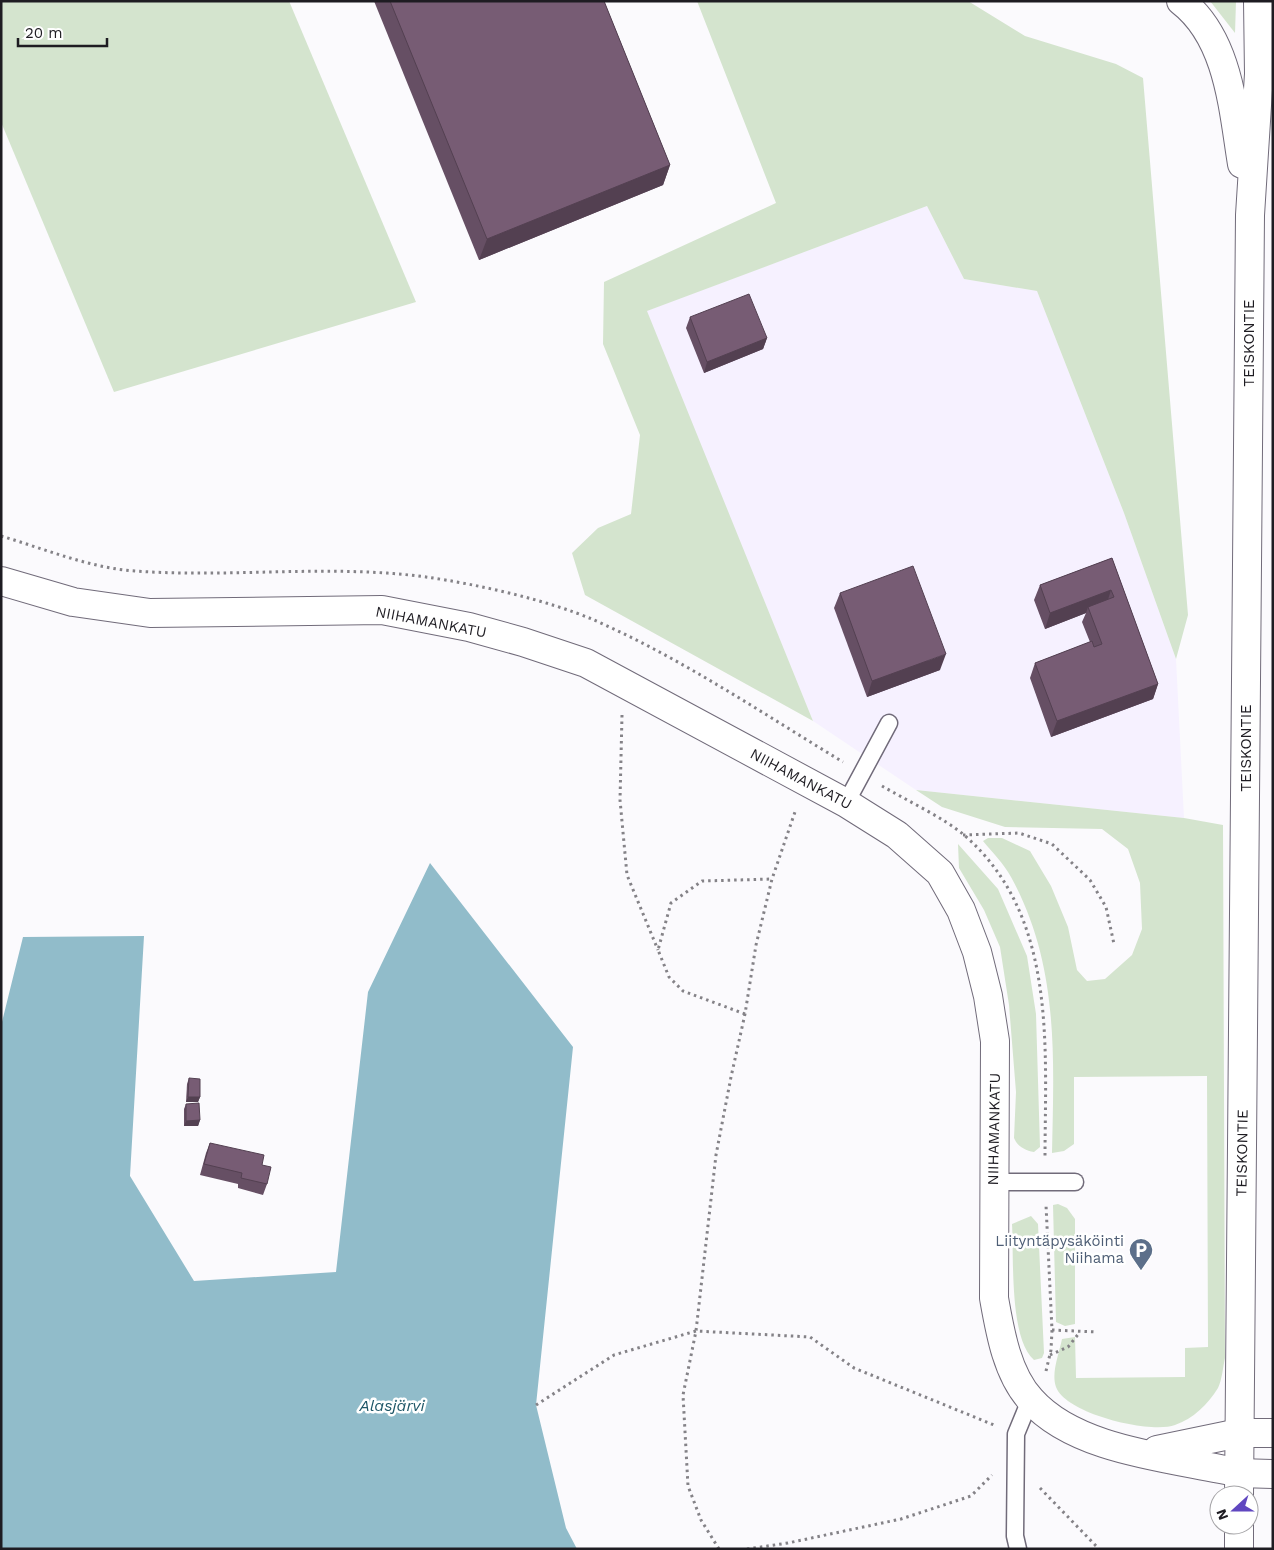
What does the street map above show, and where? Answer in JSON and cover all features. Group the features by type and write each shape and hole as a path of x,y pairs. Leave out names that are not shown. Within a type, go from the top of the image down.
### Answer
{"main road":[{"path":"1181,1 1190,8 1214,44 1224,72 1232,100 1250,215"},
{"name":"TEISKONTIE","path":"1239,1484 1250,215 1259,74 1258,1"},
{"name":"NIIHAMANKATU","path":"1,581 73,602 150,613 382,610 469,627 523,642 586,663 846,803 897,835 940,873 961,910 977,952 988,996 995,1041 994,1298 1001,1336 1016,1375 1030,1400 1050,1416 1078,1433 1113,1448 1143,1453 1239,1484 1273,1474"},
{"name":"NIIHAMANKATU","path":"1143,1453 1239,1433 1273,1433"},
{"path":"1239,1535 1239,1549"}],"lane":[{"path":"846,803 889,723"},
{"path":"994,1182 1075,1182"},
{"path":"1018,1549 1015,1536 1014,1454 1016,1434 1030,1400"}],"path":[{"path":"1,536 88,562 134,571 381,572 427,577 521,597 592,619 634,639 738,698 963,835 984,857 1006,886 1026,926 1038,969 1044,1004 1045,1181 1052,1330 1048,1366 1030,1400"},
{"path":"623,683 620,800 627,875 670,977 683,991 745,1014"},
{"path":"719,1549 701,1520 688,1486 684,1460 683,1395 696,1331 716,1155 745,1014 756,945 772,879 806,781"},
{"path":"963,835 1019,833 1052,844 1090,880 1106,908 1114,944"},
{"path":"658,950 672,903 702,880 772,879"},
{"path":"1052,1330 1097,1332"},
{"path":"536,1405 614,1355 696,1331 810,1337 854,1368 1016,1434"},
{"path":"1050,1355 1068,1347 1080,1332"},
{"path":"747,1549 788,1543 901,1519 971,1496 1014,1454 1041,1489 1099,1549"}],"shaded area":[{"path":"927,206 964,279 1037,291 1124,513 1176,659 1184,818 916,790 813,721 646,311"}],"green space":[{"path":"1,1 289,1 416,302 114,392 1,122"},
{"path":"697,1 968,1 1025,36 1116,64 1143,78 1188,615 1176,659 1124,513 1037,291 964,279 927,206 647,311 813,721 585,595 572,553 598,528 631,514 640,435 603,344 604,282 776,203"},
{"path":"1210,1 1236,1 1235,33"},
{"path":"916,790 1184,818 1223,825 1225,1358 1218,1388 1214,1394 1200,1410 1188,1419 1175,1425 1147,1427 1110,1420 1091,1413 1075,1406 1063,1397 1056,1387 1054,1376 1062,1339 1075,1337 1076,1378 1185,1377 1185,1348 1208,1347 1207,1076 1074,1077 1074,1144 1064,1151 1052,1153 1053,1046 1046,977 1038,943 1027,910 1008,872 983,841 988,838 1002,838 1030,851 1051,886 1068,927 1077,970 1087,981 1105,979 1132,955 1142,929 1140,883 1128,849 1102,829 1005,827 942,807"},
{"path":"958,844 998,889 1027,956 1036,1014 1040,1147 1034,1152 1022,1148 1014,1138 1016,1092 1009,1005 1000,947 984,910 959,868"},
{"path":"1058,1204 1067,1208 1075,1219 1075,1324 1065,1326 1056,1322 1053,1205"},
{"path":"1031,1216 1038,1224 1044,1353 1042,1358 1034,1360 1026,1349 1020,1334 1013,1276 1012,1224"}],"water":[{"name":"Alasjärvi","path":"430,863 573,1047 536,1405 566,1528 577,1549 1,1549 1,1026 23,937 144,936 130,1176 194,1281 336,1272 368,992"}],"building":[{"path":"390,1 604,1 670,165 487,239"},
{"path":"749,294 767,338 707,362 690,317"},
{"path":"1112,558 1158,684 1057,721 1035,663 1092,641 1094,647 1102,644 1088,607 1114,597 1111,590 1050,613 1040,585"},
{"path":"913,566 946,654 872,681 840,593"},
{"path":"189,1078 200,1079 200,1097 188,1097"},
{"path":"199,1103 200,1120 186,1121 186,1104"},
{"path":"210,1143 264,1155 262,1165 271,1167 267,1184 241,1178 242,1173 204,1164"}],"place":[{"name":"Liityntäpysäköinti Niihama","path":"1141,1271"}]}
